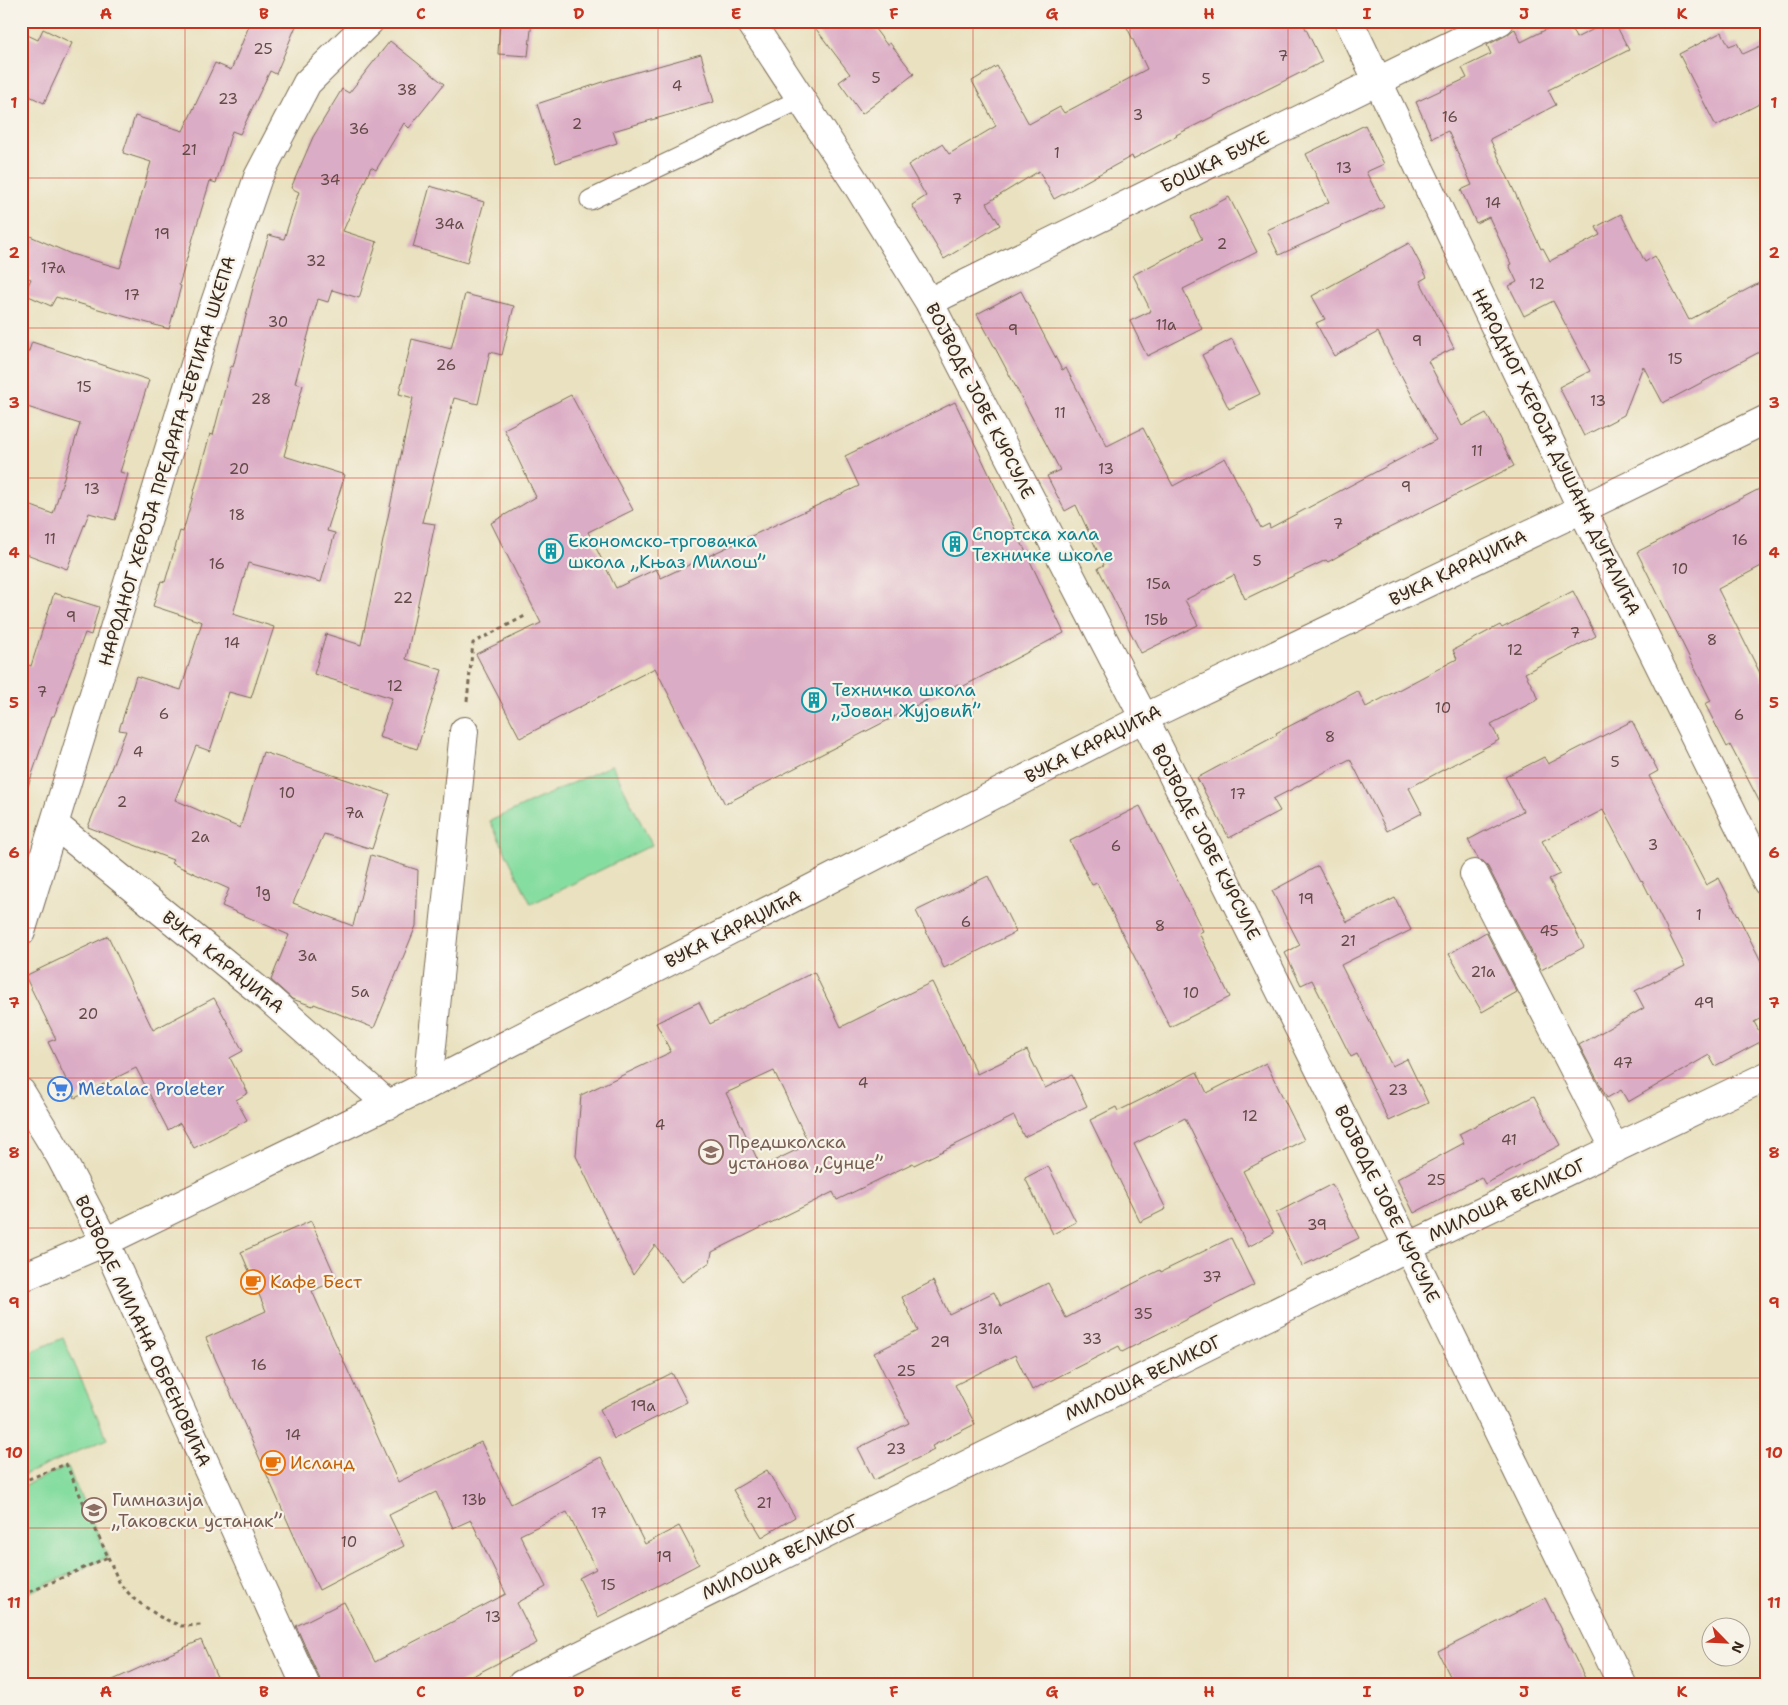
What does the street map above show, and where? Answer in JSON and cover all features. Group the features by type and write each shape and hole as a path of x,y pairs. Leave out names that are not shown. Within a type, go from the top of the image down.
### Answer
{"street":[{"name":"НАРОДНОГ ХЕРОЈА ПРЕДРАГА ЈЕВТИЋА ШКЕПА","path":"21,932 201,345 258,177 308,83 370,21"},
{"name":"ВОЈВОДЕ ЈОВЕ КУРСУЛЕ","path":"750,21 857,185 929,302 1144,718 1408,1247 1622,1684"},
{"name":"НАРОДНОГ ХЕРОЈА ДУШАНА ДУГАЛИЋА","path":"1349,21 1582,509 1767,882"},
{"name":"БОШКА БУХЕ","path":"929,302 1500,21"},
{"name":"ВУКА КАРАЏИЋА","path":"21,1278 104,1242 428,1085 1144,718 1582,509 1767,418"},
{"path":"428,1085 464,732"},
{"name":"ВУКА КАРАЏИЋА","path":"54,824 267,997 389,1104"},
{"path":"1474,874 1615,1149"},
{"name":"МИЛОША ВЕЛИКОГ","path":"522,1684 1408,1247 1767,1076"},
{"name":"ВОЈВОДЕ МИЛАНА ОБРЕНОВИЋА","path":"21,1092 60,1156 104,1242 305,1684"}],"lane":[{"path":"590,200 802,99"}],"path":[{"path":"464,732 473,643 527,615"},
{"path":"21,1482 66,1464 120,1584 134,1599 160,1617 181,1626 201,1625"},
{"path":"21,1596 108,1557"}],"green space":[{"path":"612,765 652,845 531,904 490,821"},
{"path":"63,1338 107,1439 21,1476 21,1356"},
{"path":"67,1466 108,1557 21,1596 21,1487"}],"building":[{"path":"251,21 298,21 276,74 270,71 240,134 232,131 216,183 210,181 179,285 181,286 169,329 56,297 51,306 24,294 31,279 21,275 21,232 71,254 120,268 151,162 123,153 135,116 183,131 215,63 231,70"},
{"path":"500,21 532,21 528,56 498,54"},
{"path":"810,21 869,21 887,45 890,43 914,74 862,114 839,82 850,74"},
{"path":"1124,21 1302,21 1322,62 1176,135 1133,159 1132,156 1054,199 1039,171 987,203 1000,225 944,259 912,205 926,196 908,165 942,144 949,154 996,126 972,81 997,66 1029,124 1060,107 1064,113 1147,69"},
{"path":"1563,21 1568,21 1576,38 1610,21 1614,21 1629,50 1548,90 1556,105 1490,139 1541,249 1543,248 1550,261 1600,235 1596,227 1621,214 1645,262 1655,256 1689,320 1767,279 1767,348 1663,403 1643,366 1624,415 1584,436 1559,387 1590,371 1553,301 1524,316 1509,286 1517,282 1509,265 1511,264 1489,217 1476,223 1461,190 1472,185 1448,131 1432,138 1416,102 1467,78 1462,68 1491,54 1487,45 1513,30 1515,29 1521,42"},
{"path":"43,29 72,43 44,103 21,92 21,32 38,40"},
{"path":"1722,32 1729,46 1737,43 1743,54 1767,43 1767,100 1716,126 1679,54"},
{"path":"390,41 444,84 409,128 404,123 376,170 371,167 343,231 377,242 359,298 332,290 328,302 318,299 295,383 303,385 284,456 345,475 327,531 335,533 321,582 248,563 233,614 274,627 251,698 229,692 210,751 196,746 175,800 240,828 263,752 390,794 372,849 324,834 293,903 353,926 371,855 418,870 416,926 374,1028 314,1004 313,1006 292,999 271,980 289,935 222,906 229,889 171,863 173,860 88,827 126,731 119,730 136,676 181,690 202,622 153,606 161,581 165,582 180,531 183,532 210,434 213,435 231,366 233,367 255,280 269,235 284,239 299,192 291,188 313,137 342,89 349,93"},
{"path":"701,54 714,102 613,131 617,143 556,163 537,104 612,79"},
{"path":"1365,125 1384,164 1366,172 1384,207 1279,255 1267,230 1329,202 1306,154"},
{"path":"430,186 484,202 467,263 413,247"},
{"path":"1229,197 1257,252 1183,289 1202,329 1147,356 1130,321 1151,311 1133,275 1202,239 1191,217"},
{"path":"1409,243 1427,277 1420,281 1454,348 1428,361 1462,426 1486,413 1514,466 1375,535 1328,562 1326,560 1245,599 1234,575 1185,600 1198,625 1141,653 1098,568 1104,565 1076,505 1065,511 1047,476 1060,470 977,314 1021,291 1062,370 1066,368 1107,446 1143,428 1173,486 1225,458 1261,528 1269,524 1270,528 1436,440 1378,332 1334,356 1316,323 1325,319 1312,296"},
{"path":"465,294 514,306 502,355 490,352 478,404 454,398 422,522 435,524 406,659 442,670 417,749 379,737 392,698 314,674 326,634 361,645 413,398 399,394 412,339 451,349"},
{"path":"1232,339 1260,394 1229,409 1202,355"},
{"path":"32,342 149,380 120,472 128,474 115,520 89,513 67,569 21,552 21,502 53,514 80,424 21,405 21,373"},
{"path":"571,395 633,510 588,532 616,588 656,569 661,578 859,486 845,456 955,402 1064,633 960,688 958,684 725,804 655,668 520,738 476,654 541,623 491,523 536,497 504,429"},
{"path":"1767,485 1767,563 1718,589 1767,687 1767,816 1730,745 1727,747 1705,704 1711,701 1637,552"},
{"path":"1573,591 1596,636 1525,673 1539,699 1491,724 1499,740 1409,788 1422,813 1387,831 1350,759 1273,799 1280,811 1229,838 1197,778 1277,735 1276,733 1358,691 1366,707 1457,659 1453,650 1500,625 1502,628"},
{"path":"54,593 99,607 91,635 85,633 54,716 52,716 26,792 21,792 21,662 31,666"},
{"path":"1632,721 1658,771 1649,776 1706,885 1719,878 1767,973 1767,1015 1754,1022 1764,1040 1715,1066 1709,1055 1628,1102 1621,1090 1607,1098 1579,1045 1644,1008 1635,991 1685,966 1642,880 1603,810 1542,841 1560,874 1549,879 1584,947 1541,970 1488,867 1483,861 1479,860 1468,840 1523,811 1505,777 1544,757 1548,764"},
{"path":"1140,806 1203,931 1199,933 1230,997 1170,1027 1097,883 1092,885 1070,841"},
{"path":"1318,866 1347,922 1395,898 1411,930 1341,965 1392,1066 1407,1059 1428,1103 1389,1121 1357,1054 1351,1057 1312,980 1301,985 1285,953 1300,945 1272,891"},
{"path":"988,876 1016,932 944,968 916,911"},
{"path":"1486,932 1517,992 1482,1012 1449,954"},
{"path":"108,936 153,1030 214,998 243,1051 230,1058 248,1093 236,1100 247,1120 194,1148 180,1123 168,1130 136,1068 75,1098 48,1042 56,1039 25,976"},
{"path":"814,972 841,1027 932,982 977,1074 1027,1050 1045,1088 1072,1075 1087,1106 1024,1137 1014,1116 837,1200 833,1192 712,1252 710,1262 682,1282 655,1245 633,1275 576,1156 581,1095 671,1052 656,1023 699,1002 710,1024","holes":["774,1071 809,1144 761,1167 726,1093"]},
{"path":"1266,1063 1304,1140 1243,1171 1274,1233 1248,1247 1185,1118 1134,1144 1166,1209 1140,1222 1090,1120 1116,1107 1118,1111 1197,1072 1207,1093"},
{"path":"1534,1096 1560,1145 1485,1184 1481,1177 1414,1213 1397,1179 1464,1143 1459,1134"},
{"path":"1048,1166 1076,1222 1053,1234 1025,1178"},
{"path":"1332,1184 1359,1238 1302,1266 1276,1213"},
{"path":"311,1221 337,1280 312,1291 398,1482 481,1442 511,1504 601,1457 645,1544 679,1526 699,1564 598,1617 579,1578 596,1569 567,1512 520,1535 546,1587 517,1603 537,1643 457,1684 322,1684 296,1626 344,1602 375,1662 506,1594 471,1520 453,1528 436,1492 389,1515 404,1546 319,1590 294,1538 206,1338 266,1311 241,1252"},
{"path":"1231,1238 1254,1285 1122,1352 1119,1346 1032,1390 1015,1355 955,1385 975,1424 932,1446 934,1450 874,1480 858,1448 909,1423 874,1353 918,1331 902,1297 933,1281 949,1314 994,1292 1001,1306 1048,1283 1066,1318 1160,1270 1161,1272"},
{"path":"672,1373 687,1402 614,1439 600,1409"},
{"path":"767,1470 795,1517 762,1537 733,1490"},
{"path":"1545,1598 1588,1684 1454,1684 1438,1652"},
{"path":"201,1640 220,1684 104,1684"}],"place":[{"name":"Спортска хала Техничке школе","path":"955,544"},
{"name":"Економско-трговачка школа „Књаз Милош”","path":"551,551"},
{"name":"Техничка школа „Јован Жујовић”","path":"814,700"},
{"name":"Metalac Proleter","path":"60,1089"},
{"name":"Предшколска установа „Сунце”","path":"711,1152"},
{"name":"Кафе Бест","path":"253,1282"},
{"name":"Исланд","path":"273,1463"},
{"name":"Гимназија „Таковски устанак”","path":"94,1510"}]}
